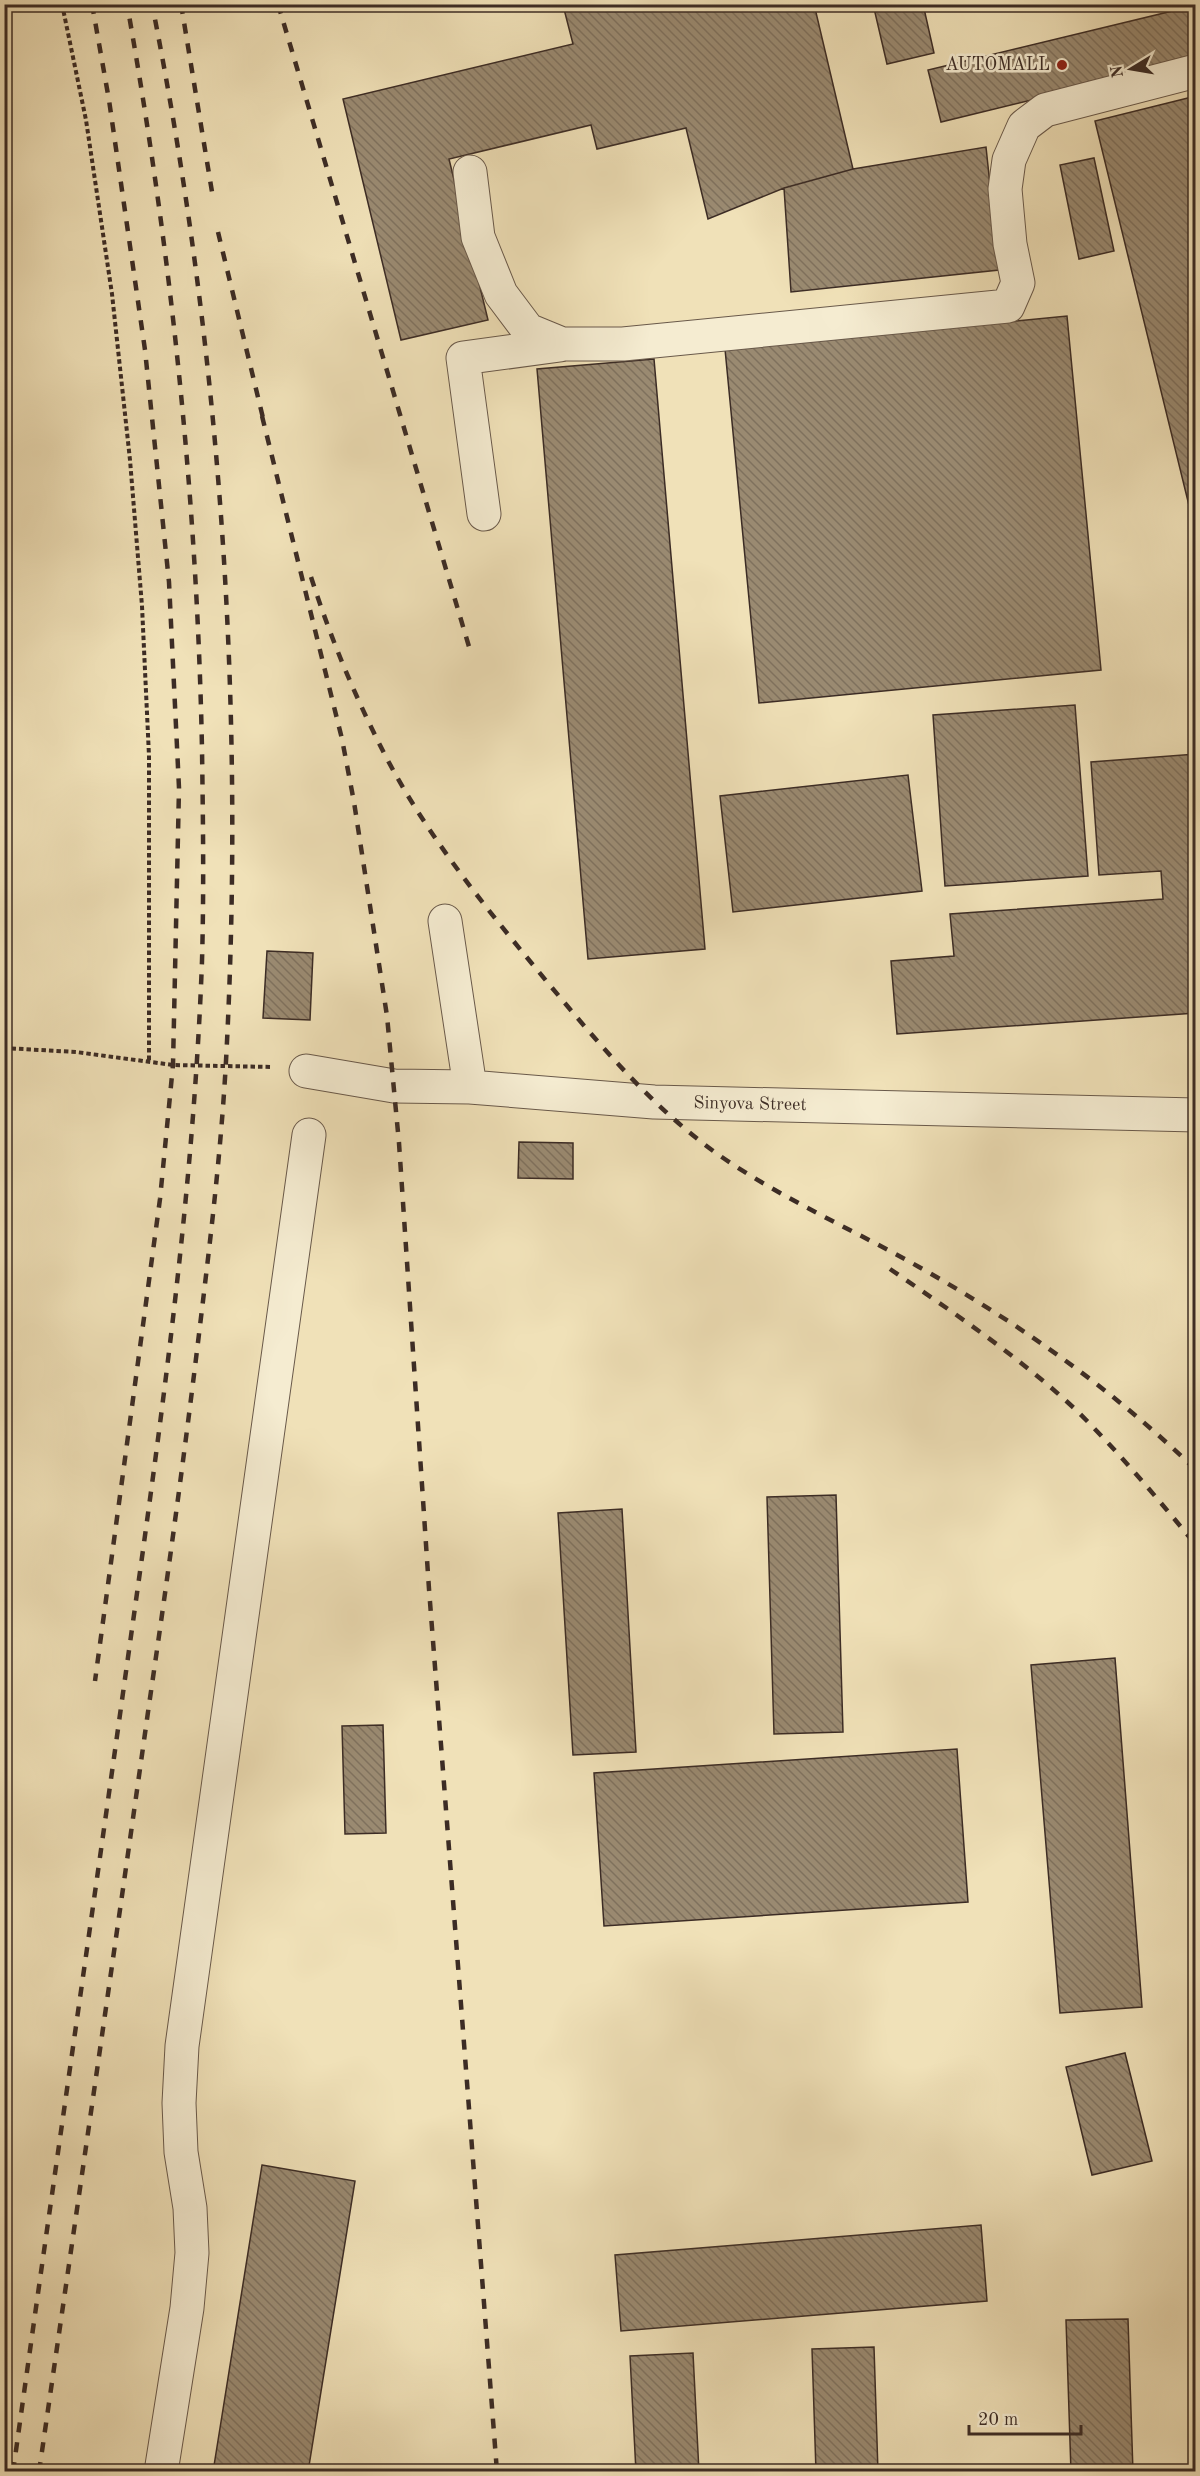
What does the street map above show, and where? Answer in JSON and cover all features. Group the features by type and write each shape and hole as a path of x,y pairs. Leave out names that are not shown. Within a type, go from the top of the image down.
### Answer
{"street":[{"path":"484,514 463,358 562,344 623,344 1008,306 1018,283 1010,244 1005,189 1009,160 1024,126 1045,110 1196,71"},
{"path":"470,172 478,237 501,294 528,330 562,344"},
{"path":"445,921 470,1087"},
{"name":"Sinyova Street","path":"306,1071 394,1086 470,1087 654,1101 1196,1115"},
{"path":"161,2472 187,2308 192,2253 190,2208 181,2152 179,2103 182,2046 309,1135"}],"path":[{"path":"62,4 88,131 112,294 130,460 142,606 149,756 149,1061"},
{"path":"4,1048 76,1052 173,1065 273,1067 306,1071"}],"building":[{"path":"584,4 814,4 853,169 784,188 708,219 686,128 597,149 591,125 449,159 488,320 401,340 343,99 573,44 564,9"},
{"path":"873,4 923,4 934,53 887,64"},
{"path":"1054,4 1081,4 1055,10"},
{"name":"AUTOMALL","path":"1189,7 1196,32 1196,60 941,122 928,70"},
{"path":"1196,96 1196,526 1194,526 1095,121"},
{"path":"986,147 999,270 791,292 784,188 853,169"},
{"path":"1094,158 1114,251 1079,259 1060,165"},
{"path":"1067,316 1101,670 759,703 725,349"},
{"path":"654,359 705,949 588,959 537,369"},
{"path":"1075,705 1088,876 945,886 933,715"},
{"path":"1196,754 1196,1013 897,1034 891,961 954,956 950,914 1163,899 1161,871 1099,875 1091,762"},
{"path":"908,775 922,891 733,912 720,796"},
{"path":"267,951 313,953 310,1020 263,1018"},
{"path":"519,1142 573,1143 573,1179 518,1178"},
{"path":"836,1495 843,1732 774,1734 767,1497"},
{"path":"622,1509 636,1752 573,1755 558,1513"},
{"path":"1115,1658 1142,2007 1060,2013 1031,1665"},
{"path":"383,1725 386,1833 345,1834 342,1726"},
{"path":"957,1749 968,1902 604,1926 594,1773"},
{"path":"1125,2053 1152,2161 1092,2175 1066,2067"},
{"path":"262,2165 355,2181 308,2472 213,2472"},
{"path":"981,2225 987,2301 621,2331 615,2255"},
{"path":"1128,2319 1133,2472 1071,2472 1066,2320"},
{"path":"874,2347 878,2472 816,2472 812,2349"},
{"path":"693,2353 699,2472 636,2472 630,2356"}],"railway":[{"path":"92,4 109,100 145,350 169,582 179,788 173,1065 160,1199 95,1681"},
{"path":"13,2472 161,1419 191,1145 202,961 202,749 188,469 157,189 127,4"},
{"path":"39,2472 181,1473 211,1232 226,1061 231,928 232,796 229,663 222,530 211,398 195,266 176,135 152,4"},
{"path":"181,4 213,198"},
{"path":"278,4 470,650"},
{"path":"218,232 264,422"},
{"path":"262,416 342,739 387,1016 399,1143 429,1589 497,2472"},
{"path":"311,577 358,700 394,772 433,835 548,983 648,1095 692,1135 740,1169 791,1199 919,1267 1029,1335 1098,1385 1196,1470"},
{"path":"890,1269 1008,1353 1075,1409 1122,1458 1196,1545"}],"place":[{"name":"AUTOMALL","path":"1062,65"}]}
